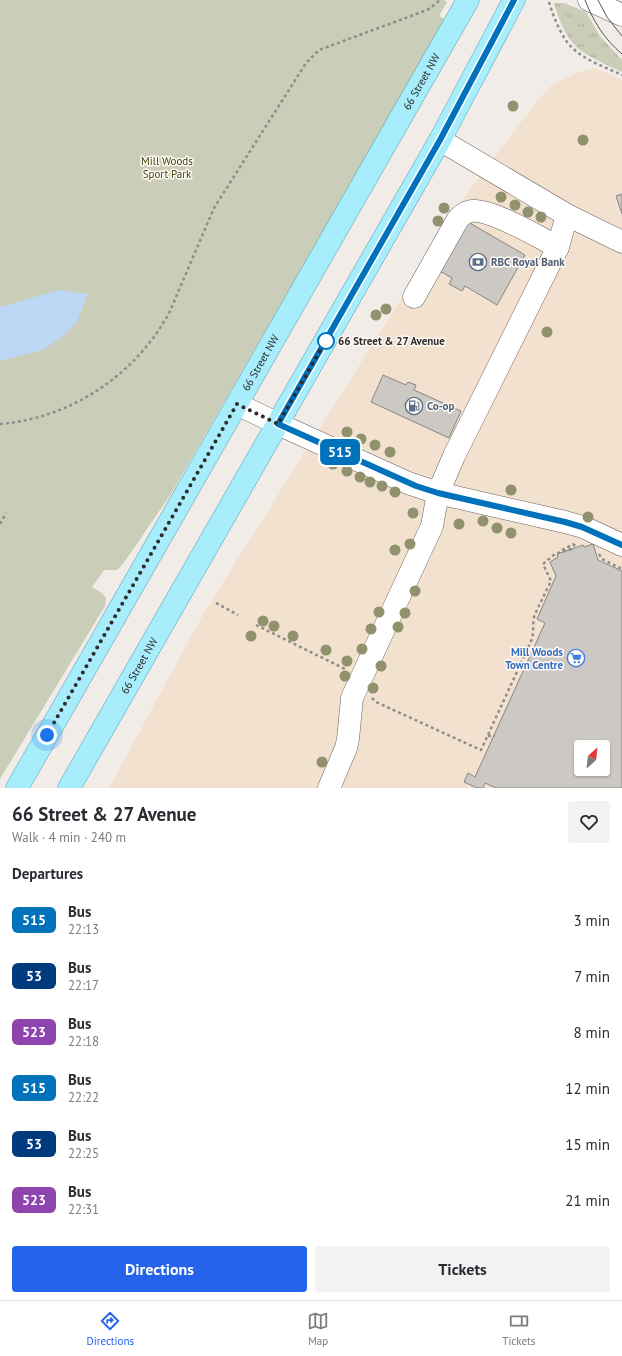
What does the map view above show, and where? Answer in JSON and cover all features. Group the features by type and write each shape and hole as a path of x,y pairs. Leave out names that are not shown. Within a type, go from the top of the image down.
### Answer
{"main road":[{"name":"66 Street NW","path":"17,788 27,778 237,404 468,0"},
{"path":"374,256 456,76 497,0"},
{"name":"66 Street NW","path":"76,786 278,424 440,140 514,0"}],"street":[{"path":"589,0 622,15"},
{"path":"440,140 567,215 622,242"},
{"path":"414,297 458,219 463,214 471,211 478,211 502,218 558,247"},
{"path":"329,788 347,744 352,698 432,526 438,493 454,456 558,247 567,215"},
{"path":"237,404 408,483 438,493 565,522 582,527 622,544"}],"path":[{"path":"0,424 30,419 74,405 100,390 125,370 146,347 162,327 170,311 214,208 306,63 319,50 420,13 429,9 440,0"},
{"path":"549,2 561,32 570,46 587,58 622,75"},
{"path":"0,524 6,513"},
{"path":"368,694 376,702 481,750 532,639 534,625 533,619 551,581 543,564 555,554 575,544 571,549 555,554"},
{"path":"216,603 238,615"},
{"path":"256,625 349,671"},
{"path":"488,736 495,735"}],"shaded area":[{"path":"594,68 622,80 622,788 109,788 204,613 468,192 537,101 552,85 574,74"}],"green space":[{"name":"Mill Woods Sport Park","path":"0,0 444,0 447,2 439,16 444,19 441,27 171,494 123,564 117,570 104,570 92,587 102,593 106,598 105,606 0,779"},
{"path":"554,3 564,3 586,12 600,36 622,60 622,72 586,54 578,48 565,31"}],"water":[{"path":"59,290 88,294 77,322 62,337 43,350 0,361 0,307"}],"building":[{"path":"622,194 622,214 616,196"},
{"name":"RBC Royal Bank","path":"468,222 525,255 497,305 465,286 462,291 449,284 452,278 431,266"},
{"name":"Co-op","path":"383,375 406,385 408,382 416,385 414,390 461,411 449,438 371,402"},
{"name":"Mill Woods Town Centre","path":"593,544 598,560 622,571 622,788 496,788 485,783 483,788 477,788 464,782 468,773 475,777 545,623 537,619 556,576 550,562 558,557 557,554 583,545 584,547"}],"tram line":[{"path":"585,0 600,30 610,43 622,54"},
{"path":"598,0 607,17 622,36"}],"bus line":[{"name":"515","path":"514,0 440,140 278,424 423,489 565,522 582,527 622,545"}],"place":[{"name":"RBC Royal Bank","path":"478,262"},
{"name":"66 Street & 27 Avenue","path":"326,341"},
{"name":"Co-op","path":"414,406"},
{"name":"Mill Woods Town Centre","path":"576,658"}],"route":[{"path":"47,735 237,404 278,424 329,335 326,341"}]}
